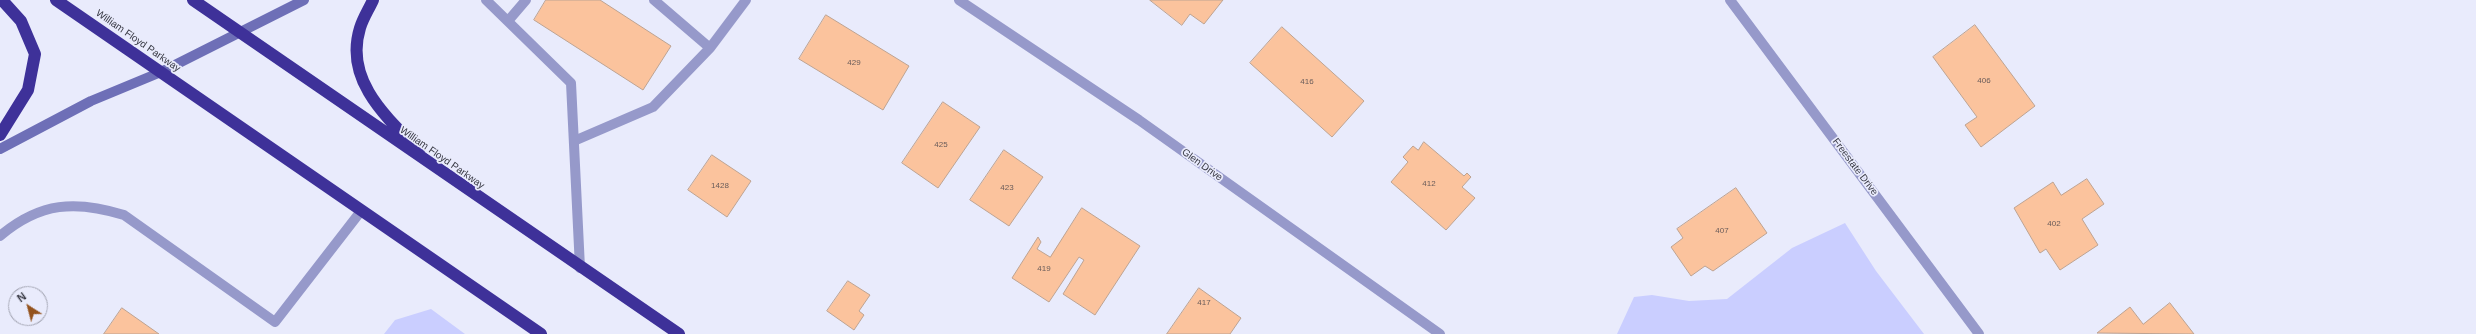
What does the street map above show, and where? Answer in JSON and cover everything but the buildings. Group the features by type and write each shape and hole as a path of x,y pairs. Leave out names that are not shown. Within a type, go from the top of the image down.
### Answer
{"highway":[{"path":"0,134 28,90 35,54 22,21 2,0"},
{"name":"William Floyd Parkway","path":"56,0 541,334"},
{"name":"William Floyd Parkway","path":"193,0 580,268 679,334"},
{"path":"373,0 360,28 357,56 364,87 383,114 440,171"}],"main road":[{"path":"0,149 91,101 161,72 304,0"}],"street":[{"path":"486,0 571,83 580,268"},
{"path":"508,21 526,0"},
{"path":"654,0 710,48"},
{"path":"574,141 653,107 710,48 746,0"},
{"name":"Glen Drive","path":"959,0 1139,120 1440,334"},
{"name":"Freestate Drive","path":"1730,0 1979,334"},
{"path":"0,236 18,220 61,205 97,207 124,215 275,322 361,211"}],"shaded area":[{"path":"1845,223 1876,271 1924,334 1617,334 1634,297 1652,295 1689,301 1727,299 1792,248"},
{"path":"431,309 465,334 384,334 395,320"}]}
